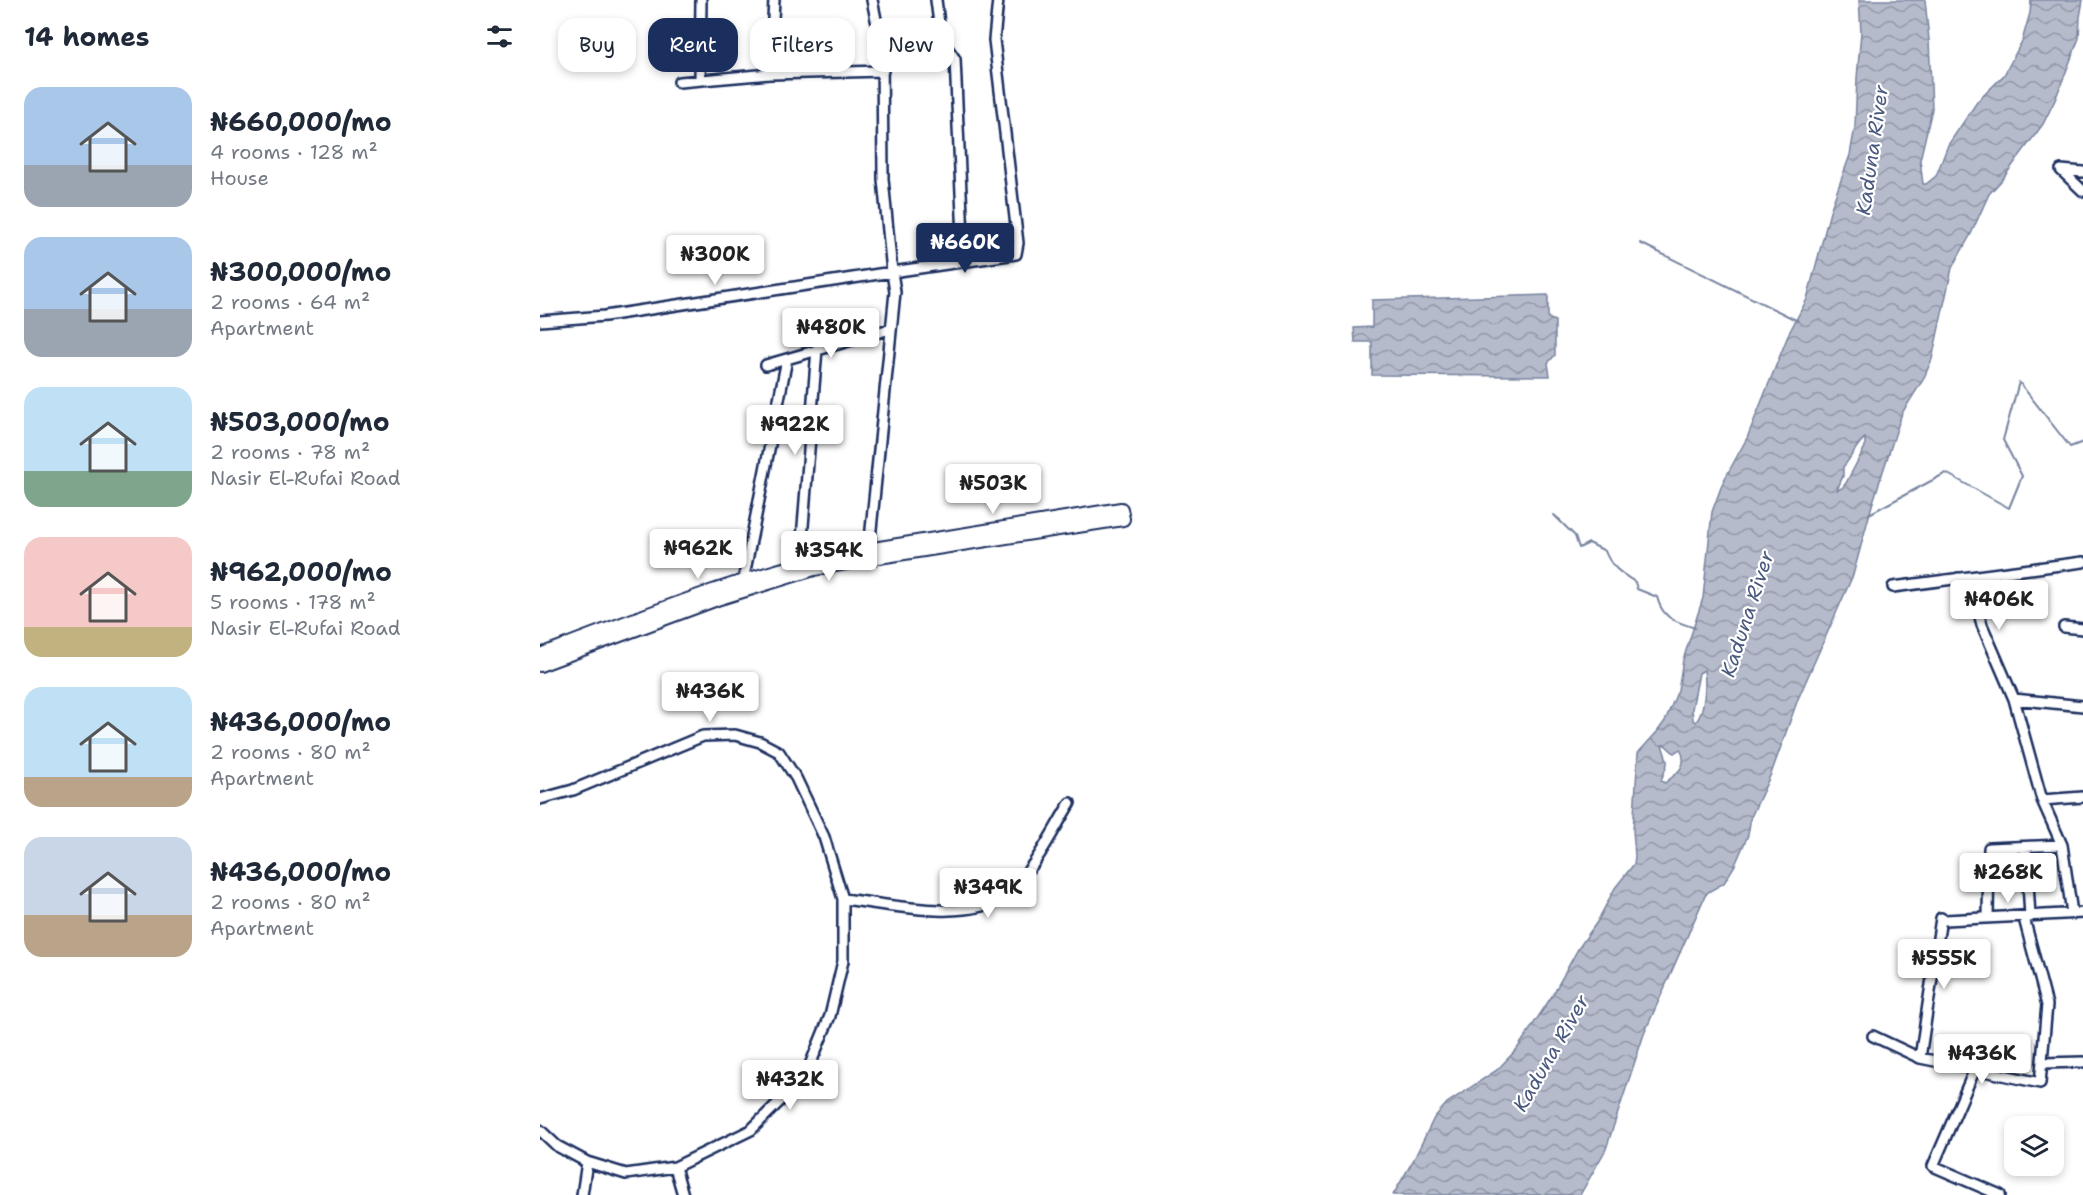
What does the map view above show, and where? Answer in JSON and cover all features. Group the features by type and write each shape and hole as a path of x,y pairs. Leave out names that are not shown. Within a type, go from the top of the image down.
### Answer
{"main road":[{"path":"540,655 814,569 1121,509 1123,519"},
{"path":"540,665 742,581 800,564 869,549 991,535"}],"street":[{"path":"700,80 701,0"},
{"path":"770,74 774,0"},
{"path":"872,0 876,18"},
{"path":"936,0 941,39 955,59 964,260"},
{"path":"540,321 605,316 964,260 1016,254 1016,226 994,40 998,0"},
{"path":"679,82 770,74 867,71"},
{"path":"869,549 895,292 883,179 883,72"},
{"path":"2083,172 2061,170 2083,191"},
{"path":"766,365 890,329"},
{"path":"800,564 817,350"},
{"path":"742,581 787,359"},
{"path":"1893,586 2083,562"},
{"path":"1958,578 1977,605 1982,625 2014,699 2043,800 2062,845 2072,913"},
{"path":"2064,627 2083,628"},
{"path":"2014,699 2083,706"},
{"path":"540,799 573,790 703,736 735,735 760,742 779,752 796,778 824,837 843,899 843,961 830,1016 810,1065 784,1097 751,1130 675,1167 626,1174 587,1162 557,1146 540,1130"},
{"path":"2043,800 2083,797"},
{"path":"843,899 926,909 963,910 982,906 1004,896 1026,874 1070,802"},
{"path":"1988,918 1989,848 2062,845"},
{"path":"1873,1036 1920,1058 2040,1083 2047,1005 2028,919 2026,847"},
{"path":"1920,1058 1943,919 2028,919 2083,913"},
{"path":"2042,1063 2083,1062"},
{"path":"1975,1069 1932,1166 2000,1195"},
{"path":"582,1195 587,1162"},
{"path":"675,1167 683,1195"}],"water":[{"name":"Kaduna River","path":"1859,0 1925,0 1932,109 1920,160 1923,184 1926,184 1936,176 1948,145 1977,102 2004,75 2022,41 2030,13 2031,0 2083,0 2079,38 2055,100 2043,124 1989,194 1952,268 1932,359 1923,380 1902,413 1872,505 1853,575 1798,699 1771,774 1751,817 1748,835 1735,865 1724,883 1705,896 1644,1034 1606,1149 1580,1195 1393,1195 1434,1118 1447,1103 1497,1070 1517,1049 1552,996 1615,888 1634,864 1633,830 1638,753 1665,721 1678,690 1683,660 1703,598 1712,512 1723,482 1747,438 1789,333 1807,299 1831,208 1850,155 1855,127 1861,32","holes":["1865,438 1865,447 1846,483 1837,490 1843,476 1843,467","1704,670 1705,690 1703,705 1696,722 1693,720 1692,709 1699,673","1662,745 1674,753 1680,749 1683,764 1678,772 1665,783 1661,781 1667,761"]},
{"path":"1548,295 1548,318 1555,321 1555,355 1548,363 1550,376 1372,375 1372,342 1355,342 1354,328 1372,327 1372,300"}],"waterway":[{"path":"1640,243 1798,321"},
{"path":"1869,514 1946,473 2009,508 2022,476 2003,440 2019,382 2070,447 2083,442"},
{"path":"1560,520 1554,515 1575,536 1579,548 1589,543 1605,551 1613,565 1635,582 1637,589 1657,597 1667,615 1695,628"}]}
